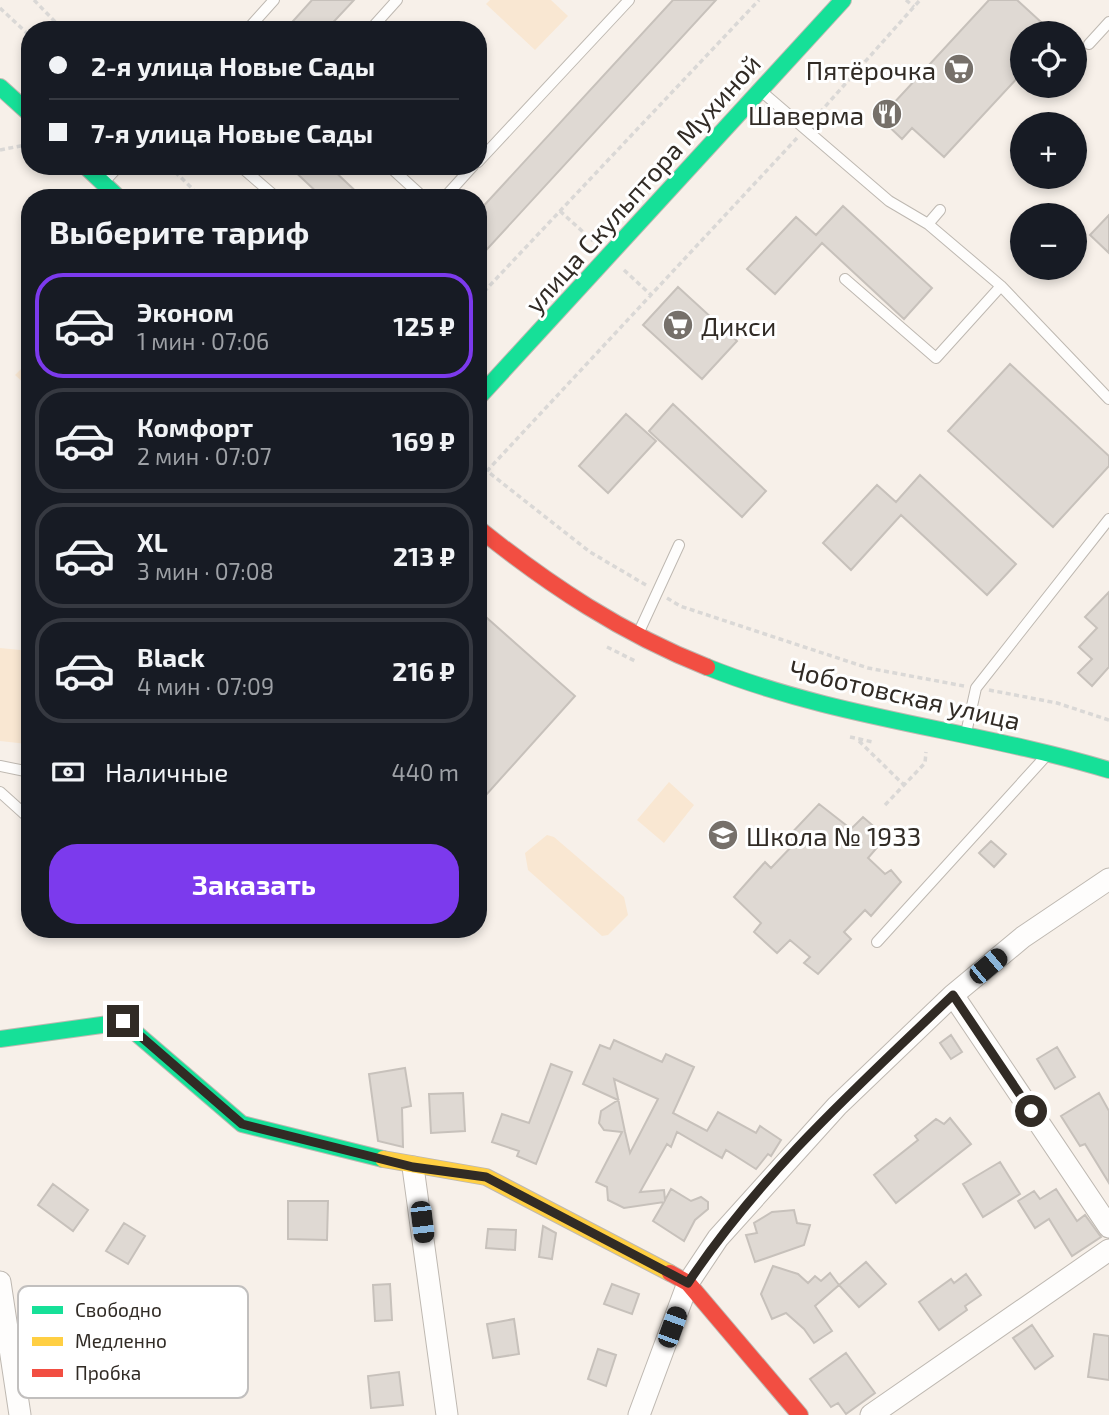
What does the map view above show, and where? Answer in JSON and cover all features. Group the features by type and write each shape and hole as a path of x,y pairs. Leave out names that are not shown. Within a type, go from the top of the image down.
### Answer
{"street":[{"name":"улица Скульптора Мухиной","path":"487,388 843,0"},
{"path":"0,86 21,106"},
{"path":"95,175 109,189"},
{"name":"Чоботовская улица","path":"487,535 555,587 637,636 724,675 844,710 1051,751 1109,770"},
{"path":"639,1415 688,1283 718,1238 837,1106 953,995 1023,937 1109,879"},
{"path":"953,995 1109,1227"},
{"path":"0,1039 123,1021 242,1124 413,1167 486,1177 688,1283 800,1415"},
{"path":"413,1167 447,1415"},
{"path":"871,1415 1109,1250"},
{"path":"0,1282 20,1415"}],"lane":[{"path":"255,21 274,0"},
{"path":"378,21 397,0"},
{"path":"487,152 629,0"},
{"path":"1089,44 1109,23"},
{"path":"760,90 804,131 889,201 928,224 1001,286 1109,398"},
{"path":"103,183 111,175"},
{"path":"250,175 267,189"},
{"path":"399,175 414,189"},
{"path":"452,189 465,175"},
{"path":"928,224 940,210"},
{"path":"845,279 936,358 1001,286"},
{"path":"966,733 976,688 1109,519"},
{"path":"637,636 680,545"},
{"path":"877,942 1051,751"},
{"path":"0,766 21,770"},
{"path":"0,792 21,811"}],"path":[{"path":"34,0 54,21"},
{"path":"487,288 759,0"},
{"path":"906,0 914,6"},
{"path":"919,0 804,131 487,471 590,552 680,606 868,668 1057,703 1109,720"},
{"path":"0,8 21,28"},
{"path":"0,150 21,146"},
{"path":"178,175 193,189"},
{"path":"858,739 904,785"},
{"path":"885,805 925,763 926,752"}],"shaded area":[{"path":"490,0 551,0 568,16 535,50 486,4"},
{"path":"21,369 21,381 15,375"},
{"path":"0,648 21,650 21,743 0,741"},
{"path":"669,782 694,805 664,843 637,820"},
{"path":"547,835 554,837 624,897 628,915 608,935 602,936 528,870 525,853"}],"building":[{"path":"312,0 354,0 334,21 293,21"},
{"path":"673,0 716,0 487,249 487,202"},
{"path":"989,0 1017,0 1040,21 1010,21 1010,86 944,157 912,128 902,139 880,118"},
{"path":"299,175 339,175 353,189 313,189"},
{"path":"843,206 932,288 904,319 822,243 775,294 747,269 796,217 816,235"},
{"path":"1109,215 1109,253 1090,235"},
{"path":"678,287 737,341 702,379 643,325"},
{"path":"1010,364 1109,456 1109,466 1053,527 948,431"},
{"path":"673,404 766,491 742,517 649,431"},
{"path":"626,414 656,441 608,493 579,466"},
{"path":"920,475 1016,564 987,595 901,515 851,570 823,543 877,485 896,502"},
{"path":"1109,592 1109,667 1092,686 1078,673 1092,659 1079,647 1097,628 1085,617"},
{"path":"487,618 575,696 487,794"},
{"path":"819,804 851,829 863,817 886,837 868,858 885,874 891,870 901,882 871,916 865,910 844,932 851,939 818,974 804,963 810,957 790,940 777,953 754,932 761,923 734,897 765,862 771,868 793,845 786,839"},
{"path":"991,841 1006,854 994,867 979,853"},
{"path":"951,1035 962,1052 951,1059 940,1043"},
{"path":"614,1040 662,1062 666,1054 694,1067 673,1113 707,1131 718,1112 756,1133 760,1126 781,1140 771,1156 768,1154 756,1169 726,1150 722,1158 677,1132 671,1147 667,1144 640,1192 664,1190 665,1200 671,1189 691,1201 701,1197 708,1202 708,1209 695,1220 684,1241 653,1221 664,1202 624,1208 608,1200 607,1187 596,1182 622,1132 604,1130 599,1123 601,1111 618,1100 583,1084 600,1045 610,1049","holes":["614,1079 658,1099 630,1153"]},
{"path":"1057,1047 1075,1077 1055,1089 1037,1059"},
{"path":"551,1064 572,1072 536,1164 517,1156 519,1151 492,1142 502,1114 529,1123"},
{"path":"405,1068 411,1106 402,1108 403,1147 378,1141 369,1074"},
{"path":"463,1093 465,1131 431,1133 429,1094"},
{"path":"1099,1093 1109,1111 1109,1183 1085,1144 1080,1146 1061,1116"},
{"path":"950,1118 971,1144 896,1203 874,1175 918,1140 915,1136 936,1119 944,1124"},
{"path":"1000,1162 1020,1194 983,1217 963,1184"},
{"path":"53,1184 88,1210 73,1231 38,1205"},
{"path":"1056,1189 1077,1221 1085,1215 1101,1237 1072,1256 1049,1219 1035,1228 1018,1201 1034,1191 1040,1199"},
{"path":"288,1201 328,1201 327,1240 288,1239"},
{"path":"794,1210 797,1223 810,1225 804,1245 755,1262 746,1235 757,1233 754,1223 772,1212"},
{"path":"124,1223 145,1236 128,1264 106,1251"},
{"path":"543,1226 556,1233 552,1259 539,1257"},
{"path":"488,1229 516,1230 515,1250 486,1248"},
{"path":"866,1262 886,1284 859,1307 839,1285"},
{"path":"773,1266 798,1274 808,1283 815,1276 821,1281 830,1273 839,1285 815,1306 832,1331 814,1343 804,1329 786,1313 772,1319 761,1294"},
{"path":"966,1274 981,1295 965,1306 967,1310 939,1330 919,1302 951,1279 954,1283"},
{"path":"390,1284 392,1320 375,1321 373,1285"},
{"path":"612,1284 639,1294 632,1314 604,1304"},
{"path":"514,1319 519,1354 493,1358 487,1324"},
{"path":"1032,1325 1053,1356 1035,1369 1013,1338"},
{"path":"1094,1334 1109,1336 1109,1380 1088,1377"},
{"path":"598,1349 616,1355 606,1386 588,1379"},
{"path":"846,1353 875,1393 846,1414 838,1403 831,1407 810,1379"},
{"path":"399,1372 403,1405 371,1408 368,1376"}],"traffic: fast":[{"path":"487,388 843,0"},
{"path":"0,87 21,106"},
{"path":"95,175 109,189"},
{"path":"707,667 756,685 856,712 1008,744 1109,770"},
{"path":"0,1039 123,1022 242,1124 383,1159"}],"traffic: slow":[{"path":"383,1159 486,1177 670,1273"}],"traffic: jam":[{"path":"487,535 532,569 616,624 707,667"},
{"path":"670,1273 688,1283 800,1415"}],"place":[{"name":"Пятёрочка","path":"959,69"},
{"name":"Шаверма","path":"887,114"},
{"name":"Дикси","path":"678,325"},
{"name":"Школа № 1933","path":"723,835"}],"route":[{"path":"123,1021 242,1124 413,1167 486,1177 688,1283 718,1238 837,1106 953,995 1031,1111"}]}
